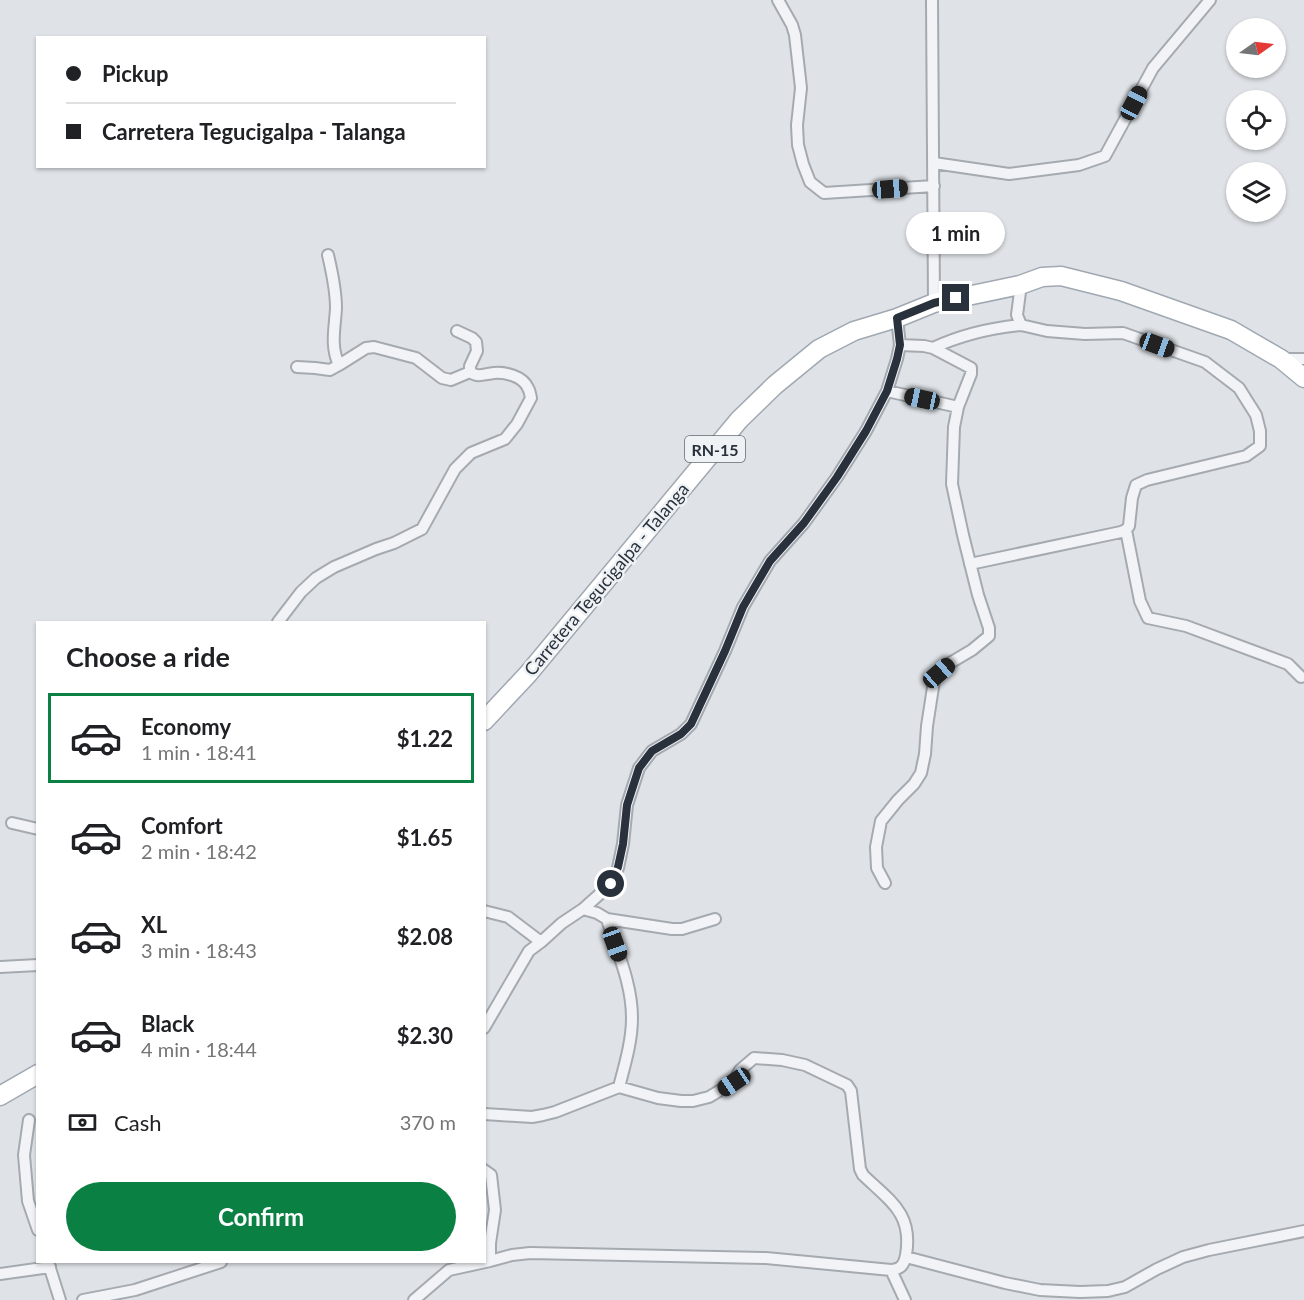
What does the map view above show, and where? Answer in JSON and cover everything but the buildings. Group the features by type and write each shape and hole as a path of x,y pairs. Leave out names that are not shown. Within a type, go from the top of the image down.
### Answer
{"main road":[{"name":"Carretera Tegucigalpa - Talanga","path":"486,719 536,665 739,420 775,385 819,349 854,331 897,318 934,303 1021,284 1042,277 1061,276 1121,291 1231,330 1281,359 1304,378"},
{"path":"0,1096 36,1075"}],"street":[{"path":"778,0 795,34 801,88 797,125 798,145 810,182 824,193 934,186"},
{"path":"932,0 934,303"},
{"path":"934,163 1009,174 1079,165 1105,156 1153,68 1210,0"},
{"path":"328,255 336,307 333,332 334,356 339,365"},
{"path":"1021,284 1017,315 1021,325"},
{"path":"486,1025 529,951 611,884 618,867 623,844 627,805 639,768 652,751 681,734 691,724 743,607 770,561 804,523 866,431 887,391 900,345 897,318"},
{"path":"933,348 978,332 1021,325 1047,331 1085,334 1123,333 1205,362 1239,388 1256,415 1260,431 1260,446 1246,456 1147,480 1136,485 1129,526 1126,530 970,564"},
{"path":"457,331 476,342 477,351 470,366 470,372"},
{"path":"885,882 877,868 876,847 881,821 921,773 934,681 950,663 972,650 989,636 989,627 978,595 952,484 954,427 971,368 933,348 900,345"},
{"path":"297,368 330,370 366,348 374,347 416,357 442,378 451,380 470,372"},
{"path":"1281,359 1304,359"},
{"path":"279,621 301,592 316,578 334,567 423,529 455,469 471,453 505,439 518,424 531,398 528,387 522,380 510,374 497,372 479,376 470,372"},
{"path":"887,391 958,407"},
{"path":"1126,530 1140,600 1148,618 1186,626 1288,664 1301,677"},
{"path":"12,823 36,829"},
{"path":"583,909 608,919 682,929 715,919"},
{"path":"486,911 508,917 541,942"},
{"path":"608,919 630,992 632,1018 620,1087"},
{"path":"0,967 36,965"},
{"path":"486,1114 532,1117 543,1115 620,1087 658,1098 693,1101 709,1097 734,1082 740,1070 754,1058 782,1060 805,1065 847,1085 851,1091 860,1169 863,1175 898,1209 905,1222 908,1235 903,1266 891,1270 766,1258 530,1253 486,1261"},
{"path":"29,1120 24,1155 28,1201 36,1224"},
{"path":"486,1171 492,1175 495,1210 490,1261"},
{"path":"906,1257 1040,1290 1108,1291 1125,1287 1183,1257 1304,1231"},
{"path":"83,1300 135,1290 218,1263"},
{"path":"414,1300 448,1266 473,1263"},
{"path":"0,1274 49,1264 60,1300"},
{"path":"891,1270 905,1300"}],"route":[{"path":"611,884 618,867 623,844 627,805 639,768 652,751 681,734 691,724 743,607 770,561 804,523 866,431 887,391 897,359 900,345 897,318 934,303 956,298"}]}
